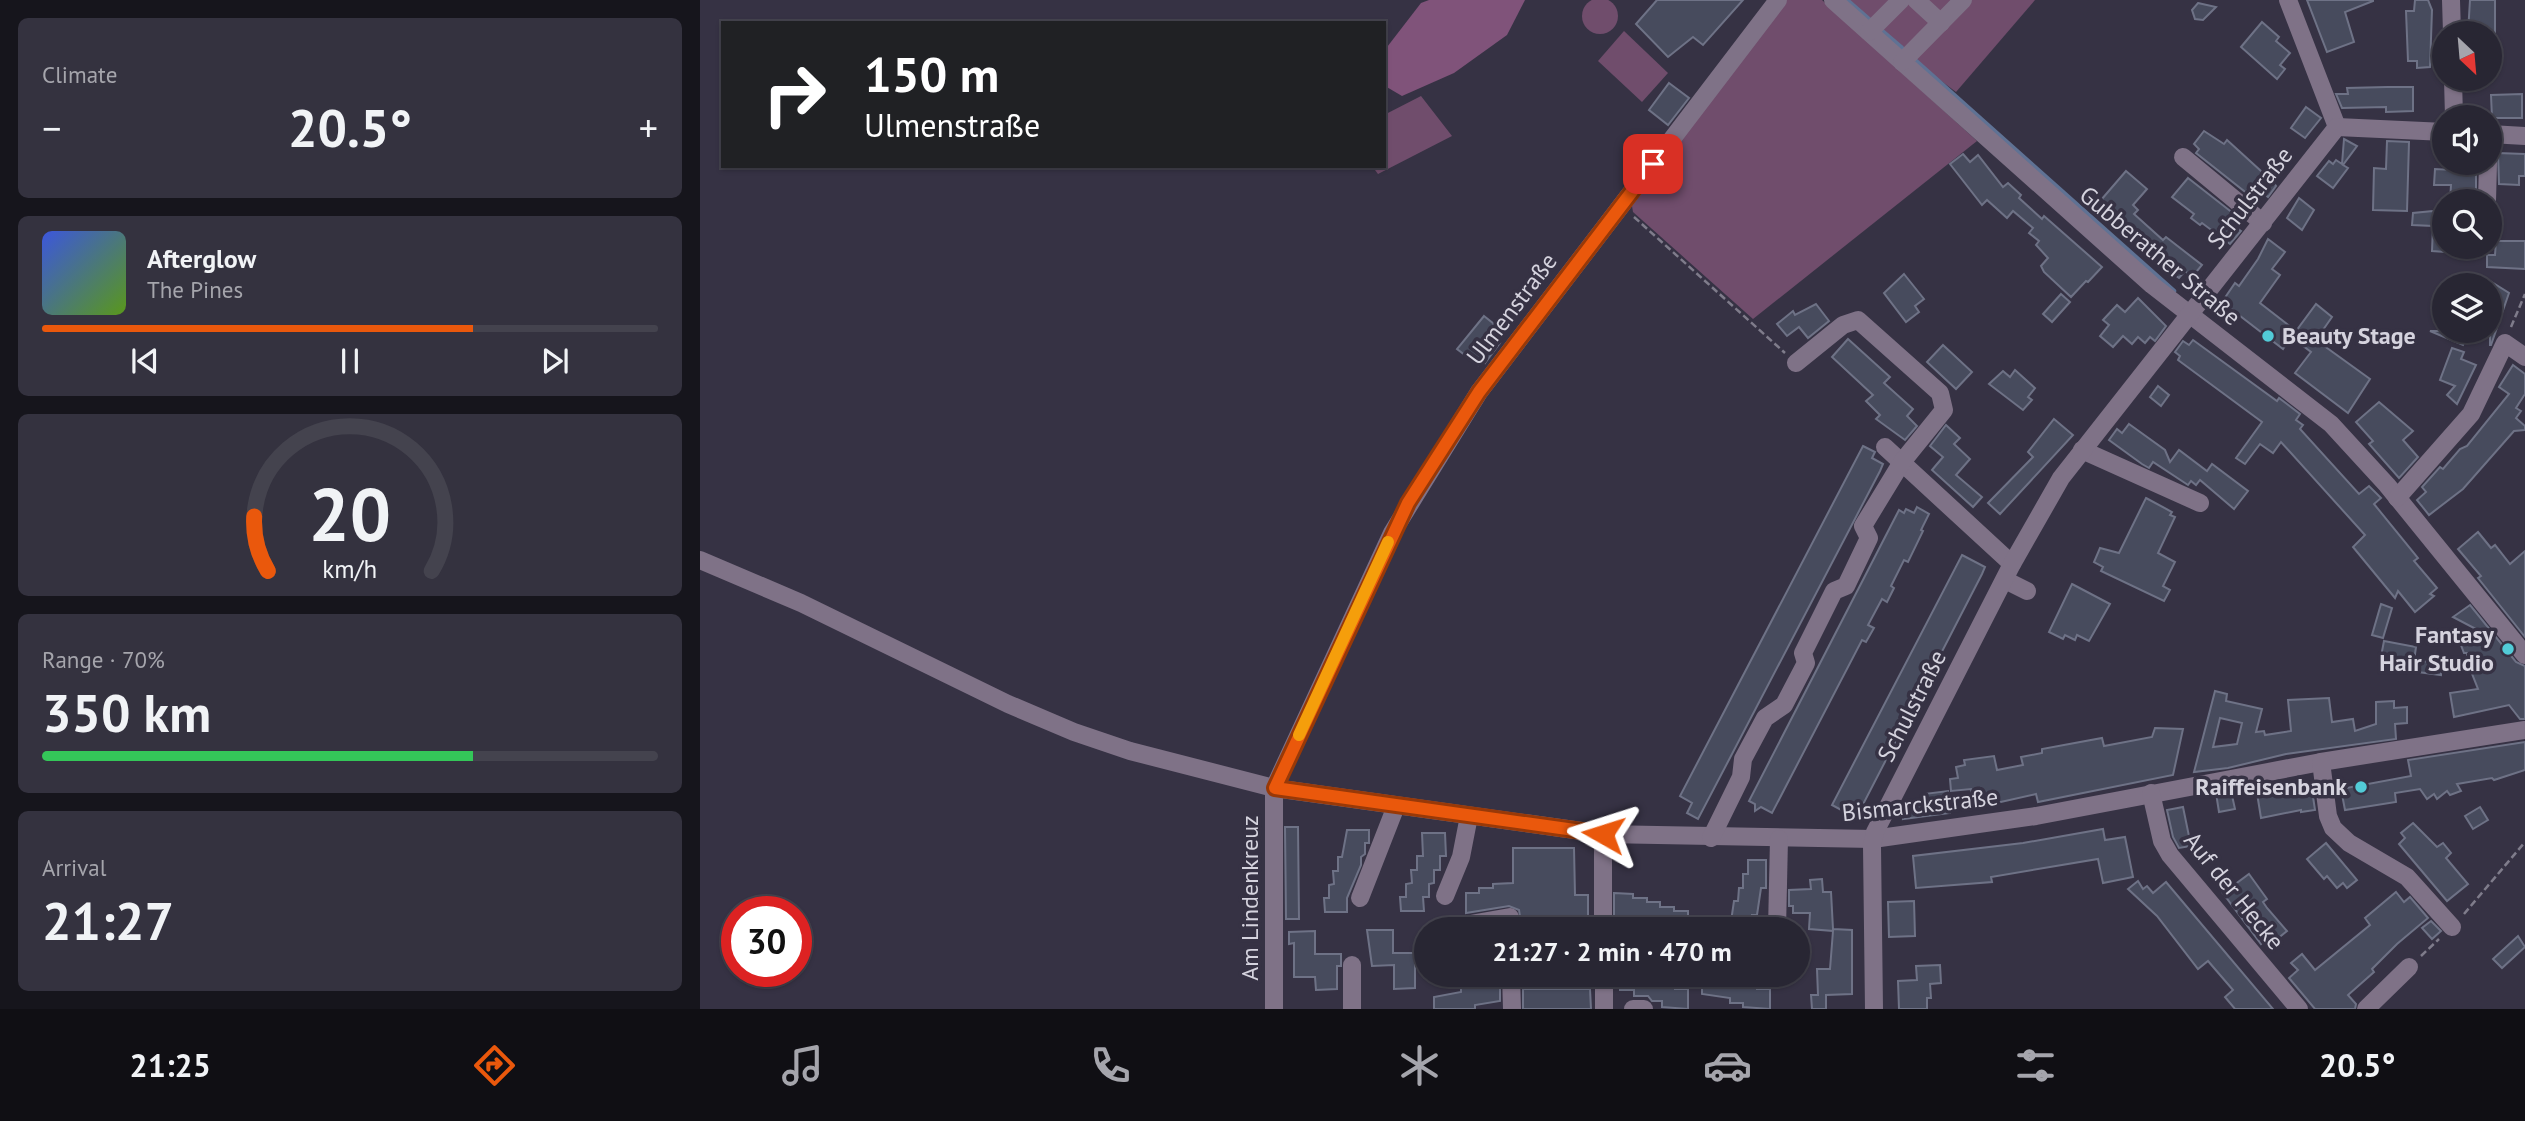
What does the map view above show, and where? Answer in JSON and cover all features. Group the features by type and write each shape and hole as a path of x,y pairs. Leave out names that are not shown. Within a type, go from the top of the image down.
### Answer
{"street":[{"name":"Ulmenstraße","path":"1275,788 1408,503 1479,392 1778,0"},
{"name":"Gubberather Straße","path":"1833,0 2188,315 2320,414 2397,498 2525,655"},
{"path":"1869,32 1901,0"},
{"path":"1916,0 1941,23"},
{"path":"1902,62 1963,0"},
{"path":"2288,0 2337,127 2432,131"},
{"path":"2451,0 2452,21"},
{"name":"Schulstraße","path":"1874,1009 1873,839 2009,572 2061,478 2337,127"},
{"path":"2502,135 2525,136"},
{"path":"2183,157 2263,222"},
{"path":"1710,838 1741,778 1743,759 1765,718 1784,705 1806,663 1803,653 1834,592 1846,586 1869,538 1863,526 1902,462 1944,410 1942,396 1927,380 1858,320 1846,323 1796,363"},
{"path":"2397,498 2472,414 2505,343 2525,357"},
{"path":"1885,447 2027,591"},
{"path":"2082,450 2200,503"},
{"name":"Bismarckstraße","path":"700,560 801,603 999,699 1074,732 1167,762 1275,788 1603,834 1873,839 2036,816 2321,762 2525,730"},
{"path":"2321,762 2328,816 2333,828 2349,843 2407,877 2452,927"},
{"name":"Am Lindenkreuz","path":"1274,1009 1275,788"},
{"name":"Auf der Hecke","path":"2151,793 2160,834 2170,855 2299,1009"},
{"path":"1360,898 1396,806"},
{"path":"1445,896 1461,857 1469,816"},
{"path":"1603,834 1603,917"},
{"path":"1777,917 1779,839"},
{"path":"1352,965 1352,1009"},
{"path":"2366,1009 2409,967"},
{"path":"1511,987 1512,1009"},
{"path":"1604,987 1604,1009"},
{"path":"1633,1009 1644,1009"}],"path":[{"path":"1622,205 1796,363"},
{"path":"2505,343 2525,294"},
{"path":"2409,967 2452,927 2525,842"}],"shaded area":[{"path":"1593,-1 1607,-1 1617,9 1617,23 1607,33 1593,33 1583,23 1583,9"},
{"path":"1429,0 1525,0 1507,35 1454,73 1402,96 1386,87 1386,48 1421,3"},
{"path":"1785,0 1822,0 1977,141 1753,319 1633,212 1631,200"},
{"path":"1850,0 2035,0 1956,92 1908,56 1847,4"},
{"path":"1624,31 1668,73 1642,102 1598,61"},
{"path":"1421,96 1452,136 1378,174 1374,168 1386,168 1386,114"}],"building":[{"path":"1657,0 1743,0 1703,45 1693,37 1668,57 1636,24"},
{"path":"2307,0 2373,1 2345,12 2354,42 2327,52"},
{"path":"2415,0 2428,0 2432,10 2430,67 2417,68 2417,61 2408,61 2406,11 2414,11"},
{"path":"2470,0 2495,0 2495,21 2469,21"},
{"path":"2198,3 2216,7 2203,20 2195,19 2192,10"},
{"path":"2262,22 2279,37 2276,41 2290,53 2280,65 2285,69 2277,79 2241,47"},
{"path":"1669,83 1689,98 1668,125 1649,110"},
{"path":"2413,87 2413,111 2386,112 2386,107 2342,108 2336,94 2348,94 2347,88"},
{"path":"2522,94 2522,118 2502,118 2502,105 2491,105 2491,95"},
{"path":"2306,107 2321,118 2305,138 2291,128"},
{"path":"2204,131 2224,144 2227,140 2273,182 2276,186 2268,197 2264,194 2258,202 2196,153 2199,149 2194,144"},
{"path":"2344,139 2357,146 2343,165 2348,168 2333,188 2317,176 2329,161 2333,164 2336,160 2342,164"},
{"path":"2387,141 2409,142 2407,211 2373,210 2374,168 2386,169"},
{"path":"2502,153 2525,154 2525,176 2519,176 2519,185 2499,184 2499,175 2502,175"},
{"path":"1963,154 1970,162 1978,155 2003,187 2008,183 2021,195 2019,198 2042,219 2044,216 2102,267 2071,297 2044,272 2041,266 2048,258 2036,245 2039,241 2029,233 2033,228 2013,211 2007,218 1987,200 1982,205 1950,164"},
{"path":"2126,171 2147,189 2133,205 2138,210 2134,214 2163,240 2166,237 2202,265 2192,277 2185,271 2179,278 2149,257 2095,207"},
{"path":"2435,175 2476,175 2476,189 2451,189 2451,185 2434,185"},
{"path":"2188,178 2243,221 2238,229 2241,231 2230,244 2191,218 2194,214 2172,197"},
{"path":"2299,198 2314,210 2302,230 2287,218"},
{"path":"2432,211 2432,226 2412,225 2413,213"},
{"path":"2268,239 2285,252 2272,269 2280,275 2260,303 2296,331 2316,304 2332,317 2316,340 2370,379 2348,413 2295,373 2311,352 2291,337 2283,349 2222,302 2235,283 2239,286"},
{"path":"2502,241 2525,241 2525,269 2487,267 2487,259 2502,259"},
{"path":"1904,274 1924,299 1915,306 1919,312 1906,322 1884,293"},
{"path":"2502,289 2509,293 2502,313"},
{"path":"2061,294 2070,302 2052,322 2043,314"},
{"path":"2138,298 2166,326 2155,341 2150,337 2145,343 2138,337 2132,344 2123,336 2113,347 2100,336 2109,325 2103,320 2117,305 2125,312"},
{"path":"1816,304 1829,321 1808,338 1799,327 1787,336 1777,324 1793,311 1795,315"},
{"path":"1484,316 1494,324 1487,333 1500,343 1485,363 1481,360 1478,365 1457,349"},
{"path":"1848,339 1890,377 1884,383 1913,409 1907,416 1917,426 1905,440 1876,419 1880,415 1866,401 1873,395 1832,357"},
{"path":"2193,340 2277,401 2279,398 2300,414 2296,420 2303,425 2300,429 2359,494 2369,486 2381,498 2374,504 2418,558 2414,561 2437,588 2430,594 2434,596 2415,612 2398,591 2395,598 2353,547 2365,535 2281,442 2273,453 2260,444 2245,464 2236,458 2262,422 2178,360 2180,356 2175,352 2183,341 2189,345"},
{"path":"1943,345 1972,372 1956,389 1927,362"},
{"path":"2452,348 2464,352 2461,359 2476,365 2457,404 2447,395 2455,386 2440,380"},
{"path":"2513,365 2525,374 2525,394 2516,408 2521,411 2516,418 2525,426 2525,430 2514,431 2463,489 2429,515 2417,500 2426,492 2422,487 2440,467 2443,469 2460,449 2467,446 2509,394 2499,387"},
{"path":"2015,370 2035,388 2028,397 2032,400 2023,410 1989,384 2003,371 2010,377"},
{"path":"2158,386 2169,395 2161,406 2150,397"},
{"path":"2379,402 2413,431 2403,440 2418,457 2399,478 2369,444 2373,441 2356,422"},
{"path":"2054,419 2073,435 2000,514 1988,503 2033,457 2028,452"},
{"path":"2129,424 2165,450 2170,462 2179,450 2207,471 2212,464 2248,491 2234,509 2200,480 2196,485 2191,481 2188,485 2153,462 2149,468 2109,440 2117,429 2122,433"},
{"path":"1946,425 1960,438 1954,444 1970,459 1956,475 1982,497 1973,507 1932,470 1943,457 1930,446"},
{"path":"1863,446 1875,452 1872,458 1883,464 1880,471 1698,819 1687,813 1692,803 1680,796"},
{"path":"2146,498 2172,512 2170,515 2175,517 2158,553 2175,562 2163,586 2170,590 2164,601 2101,571 2103,567 2094,562 2100,548 2119,553"},
{"path":"1917,507 1929,514 1921,530 1923,531 1908,562 1904,560 1891,586 1894,588 1887,602 1882,599 1868,625 1874,628 1866,642 1862,640 1772,813 1761,807 1755,811 1755,804 1749,801 1899,510 1904,513 1906,509 1914,513"},
{"path":"2478,532 2491,548 2495,545 2510,564 2525,551 2525,637 2458,549"},
{"path":"1962,555 1985,567 1856,818 1832,805"},
{"path":"2072,584 2110,604 2089,641 2077,635 2075,640 2065,635 2063,639 2049,632"},
{"path":"2381,604 2392,608 2383,638 2372,635"},
{"path":"2470,605 2516,662 2525,666 2525,719 2520,719 2509,705 2454,717 2450,693 2478,689 2467,661 2467,653 2464,653 2457,635 2476,629 2453,617"},
{"path":"2384,641 2416,647 2414,661 2442,662 2441,675 2379,667"},
{"path":"2215,691 2227,694 2226,701 2262,709 2256,732 2264,731 2265,735 2291,731 2288,700 2329,698 2332,722 2353,719 2355,731 2376,724 2376,702 2394,701 2394,708 2407,707 2407,723 2395,724 2396,739 2286,754 2228,768 2194,772","holes":["2220,718 2242,723 2237,744 2213,747"]},
{"path":"2155,728 2183,729 2173,775 2038,802 2036,794 1974,808 1971,789 1951,791 1950,779 1958,778 1956,767 1965,765 1964,760 1994,756 1997,770 2023,765 2021,757 2042,753 2042,749 2102,738 2104,746 2152,737"},
{"path":"2525,742 2525,770 2494,780 2492,778 2457,784 2461,791 2450,795 2447,791 2437,799 2434,794 2427,799 2420,789 2395,793 2396,802 2345,810 2341,789 2411,776 2408,760"},
{"path":"2297,781 2298,792 2312,790 2315,810 2261,818 2256,787"},
{"path":"1948,791 1950,813 1903,819 1905,805 1925,803 1924,794"},
{"path":"2231,791 2235,809 2219,812 2216,793"},
{"path":"2183,807 2191,846 2179,848 2173,837 2167,810"},
{"path":"2480,807 2488,820 2473,829 2465,816"},
{"path":"2413,823 2437,847 2443,843 2451,853 2446,858 2468,884 2447,901 2399,844 2405,838 2401,833"},
{"path":"1285,827 1298,827 1299,919 1286,919"},
{"path":"2103,829 2105,840 2125,837 2133,877 2103,883 2098,859 1991,877 1992,882 1916,888 1913,856 2023,843"},
{"path":"1347,830 1369,830 1369,843 1365,843 1365,854 1361,857 1361,865 1347,898 1347,912 1325,912 1324,898 1329,898 1329,885 1334,884 1333,871 1338,871 1338,857 1342,857"},
{"path":"1422,833 1445,833 1446,856 1440,856 1440,870 1434,870 1434,883 1429,884 1429,897 1423,897 1424,911 1401,911 1400,897 1406,897 1406,884 1412,883 1411,870 1417,870 1417,856 1423,856"},
{"path":"2326,843 2357,880 2347,888 2343,883 2337,888 2327,876 2324,879 2307,859"},
{"path":"1513,848 1574,848 1575,895 1588,895 1588,917 1520,917 1519,910 1509,906 1466,913 1466,893 1479,893 1479,888 1493,888 1493,884 1513,883"},
{"path":"1748,860 1766,860 1766,888 1761,888 1757,915 1732,917 1734,901 1738,901 1739,888 1743,888 1743,874 1748,874"},
{"path":"2249,874 2267,899 2263,902 2267,908 2287,931 2277,939 2273,934 2261,944 2219,888 2230,879 2234,885"},
{"path":"1822,879 1823,892 1831,892 1833,929 1852,930 1852,994 1826,995 1826,1009 1812,1009 1811,995 1818,995 1817,969 1830,969 1833,931 1810,929 1810,913 1793,913 1793,906 1789,906 1789,890 1811,889 1810,880"},
{"path":"2138,881 2143,889 2147,886 2153,893 2166,882 2273,1009 2235,1009 2225,997 2233,990 2208,961 2198,969 2157,916 2128,889"},
{"path":"2396,892 2404,902 2410,897 2428,918 2397,944 2372,969 2374,972 2348,995 2356,1004 2355,1009 2315,1009 2289,978 2298,970 2291,963 2302,954 2315,970 2370,925 2365,918"},
{"path":"1614,893 1633,894 1633,898 1660,902 1660,907 1688,911 1688,917 1614,917"},
{"path":"1914,901 1915,936 1889,937 1888,902"},
{"path":"2431,921 2441,931 2432,939 2422,928"},
{"path":"1367,930 1393,930 1393,953 1414,953 1415,988 1394,989 1394,965 1372,966"},
{"path":"1315,931 1315,954 1341,954 1341,966 1337,966 1337,989 1316,990 1315,977 1294,977 1294,943 1289,944 1289,932"},
{"path":"2518,936 2525,947 2502,968 2493,959"},
{"path":"1940,965 1941,983 1930,984 1931,998 1927,998 1927,1009 1899,1009 1898,981 1917,980 1916,966"},
{"path":"1500,987 1500,1001 1475,1005 1475,1009 1434,1009 1434,997 1461,992 1461,988"},
{"path":"1620,987 1688,989 1688,1009 1662,1007 1662,1001 1652,1001 1648,996 1634,996 1634,990 1620,990"},
{"path":"1702,987 1770,989 1770,1009 1743,1007 1743,1003 1730,1003 1730,998 1702,994"},
{"path":"1523,989 1590,989 1591,1009 1523,1009"}],"waterway":[{"path":"1847,0 1871,21"},
{"path":"1881,30 1902,48"},
{"path":"1916,61 2174,291"}],"slow traffic":[{"path":"1299,735 1388,542"}],"place":[{"name":"Beauty Stage","path":"2268,336"},
{"name":"Fantasy Hair Studio","path":"2508,649"},
{"name":"Raiffeisenbank","path":"2361,787"}],"route":[{"path":"1603,834 1275,788 1408,503 1479,392 1653,164"}]}
